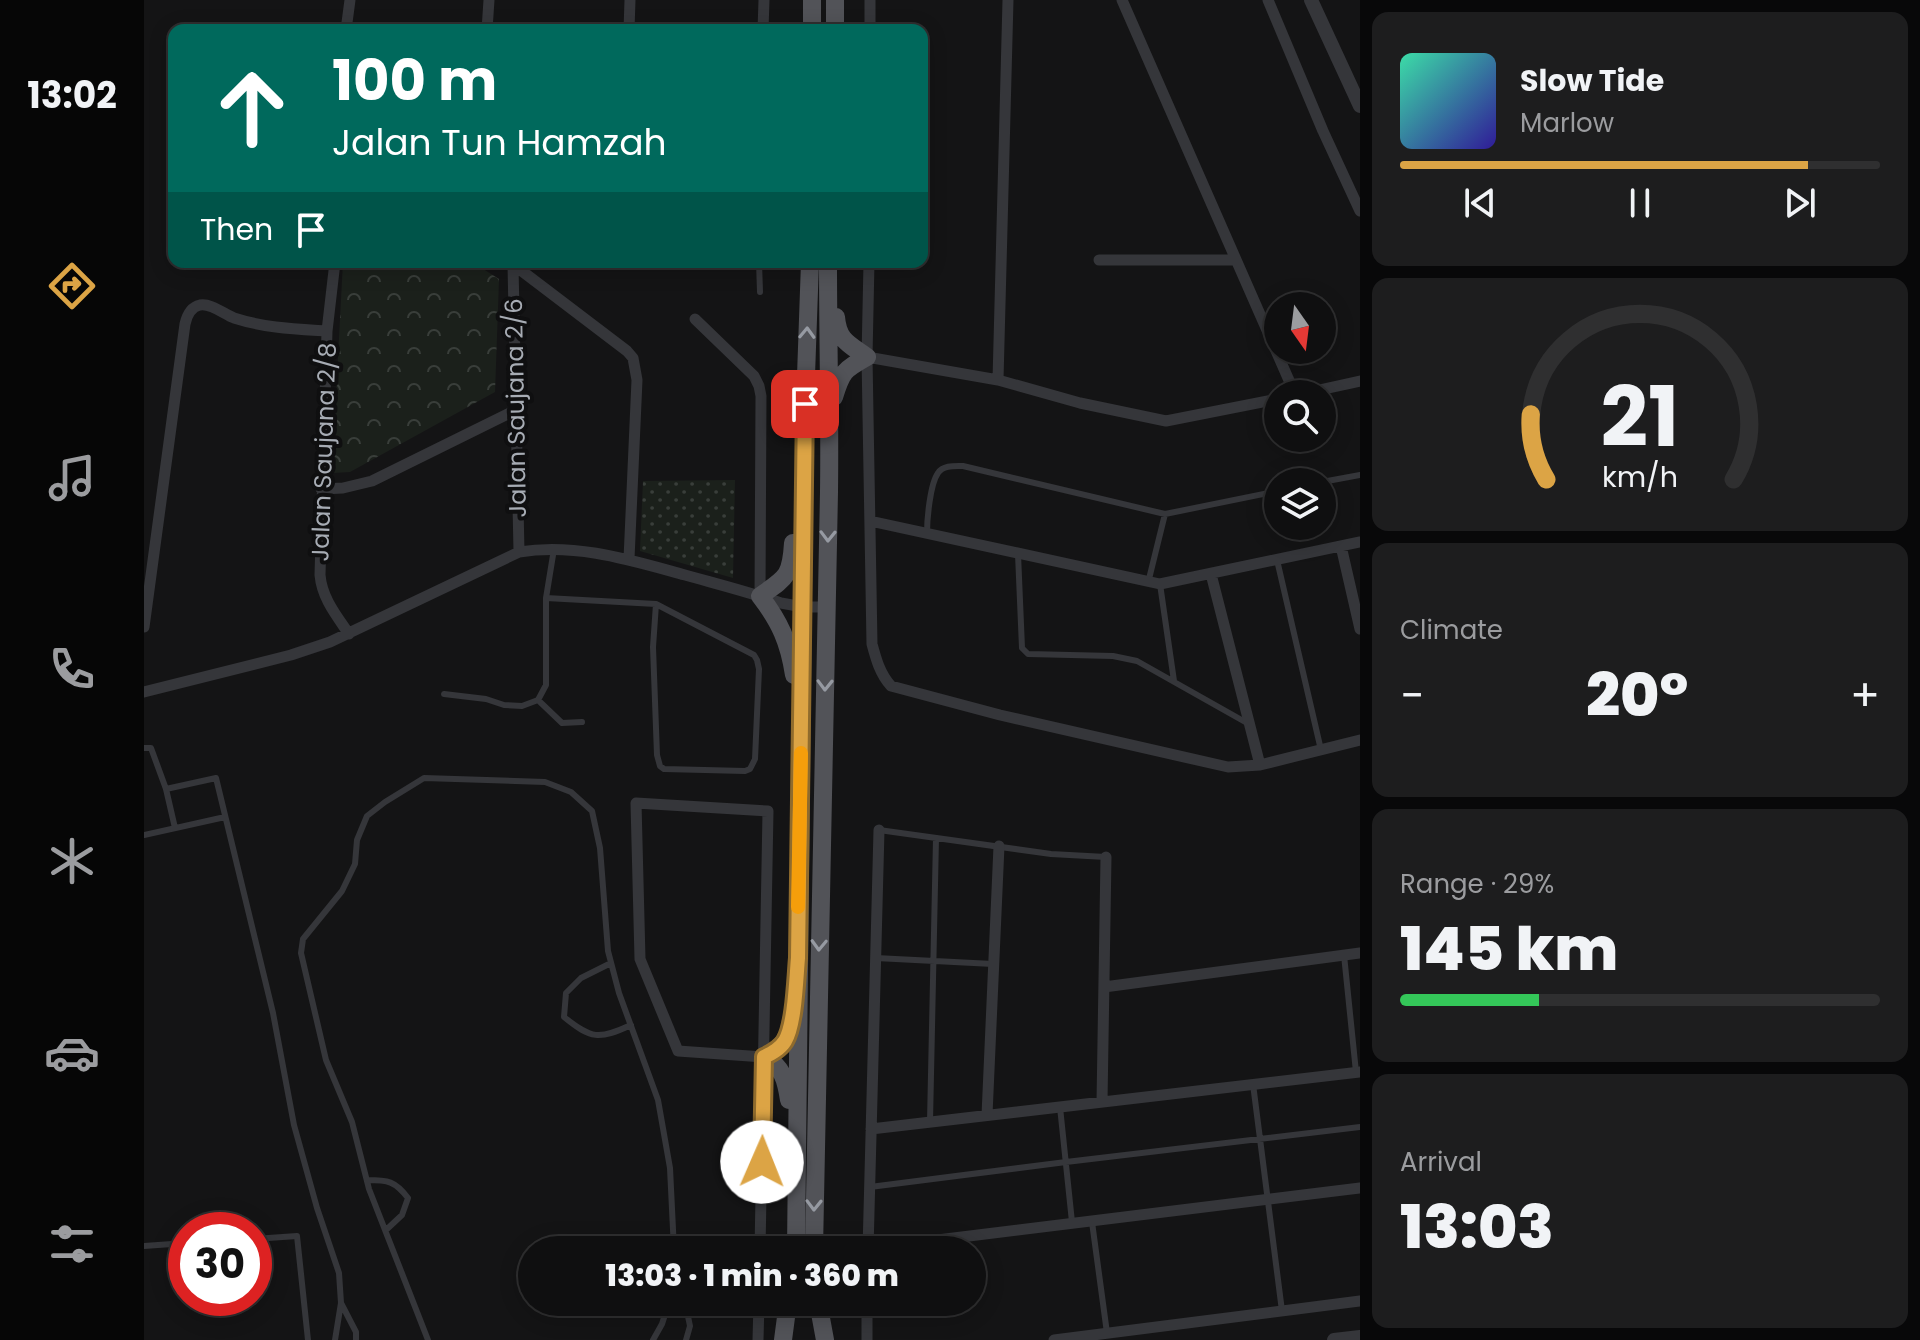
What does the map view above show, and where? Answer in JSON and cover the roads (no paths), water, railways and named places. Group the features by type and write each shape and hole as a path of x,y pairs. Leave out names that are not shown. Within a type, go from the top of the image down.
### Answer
{"main road":[{"path":"812,0 812,24"},
{"path":"835,0 835,24"},
{"path":"795,1236 810,268"},
{"path":"814,1236 829,490 828,268"},
{"path":"829,490 834,399 841,376 849,367 867,357 838,334 835,268"},
{"path":"800,780 792,658 777,618 760,596 788,574 792,564 805,429"},
{"path":"764,1057 784,1044 790,1029 798,958"},
{"path":"764,1057 779,1067 785,1078 797,1150"},
{"path":"783,1340 786,1316"},
{"path":"794,1340 795,1316"},
{"path":"813,1340 815,1316"},
{"path":"819,1316 825,1340"}],"street":[{"path":"347,24 350,0"},
{"path":"487,24 489,0"},
{"path":"629,24 630,0"},
{"path":"763,24 764,0"},
{"path":"870,0 870,24"},
{"path":"998,380 1008,0"},
{"path":"1122,0 1235,260 1291,380"},
{"path":"1268,0 1360,211"},
{"path":"1311,0 1360,106"},
{"path":"1099,260 1235,260"},
{"name":"Jalan Saujana 2/8","path":"334,268 327,331 321,587 349,634"},
{"name":"Jalan Saujana 2/6","path":"512,268 519,552"},
{"path":"519,268 633,358 637,380 629,559"},
{"path":"869,268 867,357 872,644 884,678 891,686 1000,715 1228,767 1260,765 1360,740"},
{"path":"144,627 185,324 190,310 203,304 231,317 264,326 327,331"},
{"path":"695,319 754,376 759,386 760,596"},
{"path":"867,357 998,380 1080,403 1166,421 1264,402"},
{"path":"1336,386 1360,381"},
{"path":"321,489 343,488 372,481 516,410"},
{"path":"870,521 1154,584 1360,542"},
{"path":"1341,546 1360,629"},
{"path":"144,692 310,650 519,552 554,549 629,559 781,603 827,607"},
{"path":"1211,574 1260,765"},
{"path":"760,1236 764,1057 768,811 636,803 640,959 678,1051 764,1057"},
{"path":"865,1236 870,1187 879,830"},
{"path":"987,1115 999,846"},
{"path":"1102,1102 1106,857"},
{"path":"1104,987 1360,953"},
{"path":"871,1129 1358,1072"},
{"path":"976,1236 1360,1188"},
{"path":"1054,1340 1360,1301"},
{"path":"758,1340 759,1316"},
{"path":"867,1316 867,1340"},
{"path":"1334,1340 1360,1337"}],"lane":[{"path":"759,268 760,292"},
{"path":"927,533 928,510 938,473 953,466 1165,514 1264,494"},
{"path":"1336,479 1360,475"},
{"path":"1165,514 1154,584 1174,681"},
{"path":"444,694 486,699 504,705 522,706 538,700 546,685 546,598 554,549"},
{"path":"1018,554 1024,652 1137,661 1250,725"},
{"path":"1277,560 1321,750"},
{"path":"546,598 656,604 749,651 757,660 759,669 755,759 750,769 664,769 660,766 653,647 656,604"},
{"path":"538,700 562,723 582,722"},
{"path":"144,748 151,748 166,789 175,828"},
{"path":"166,789 216,778 273,1013 294,1125 339,1273 341,1303 335,1340"},
{"path":"428,1340 367,1180 352,1122 326,1060 301,953 303,939 342,891 349,877 355,864 357,840 367,816 424,778 545,782 571,792 592,811 600,848 608,951 619,993 658,1100 670,1168 673,1236"},
{"path":"144,835 225,817"},
{"path":"879,830 1051,854 1106,857"},
{"path":"930,1122 936,838"},
{"path":"1344,955 1358,1072"},
{"path":"876,958 993,964"},
{"path":"611,963 581,978 566,993 564,1017 583,1033 595,1035 610,1035 631,1025"},
{"path":"1253,1084 1282,1311"},
{"path":"1060,1107 1072,1224"},
{"path":"870,1187 1360,1127"},
{"path":"367,1180 397,1184 408,1198 402,1215 386,1230"},
{"path":"1092,1221 1107,1333"},
{"path":"272,1238 297,1236 308,1340"},
{"path":"144,1246 168,1244"},
{"path":"341,1303 356,1332 356,1340"},
{"path":"653,1340 665,1316"},
{"path":"686,1340 690,1326 688,1316"}]}
